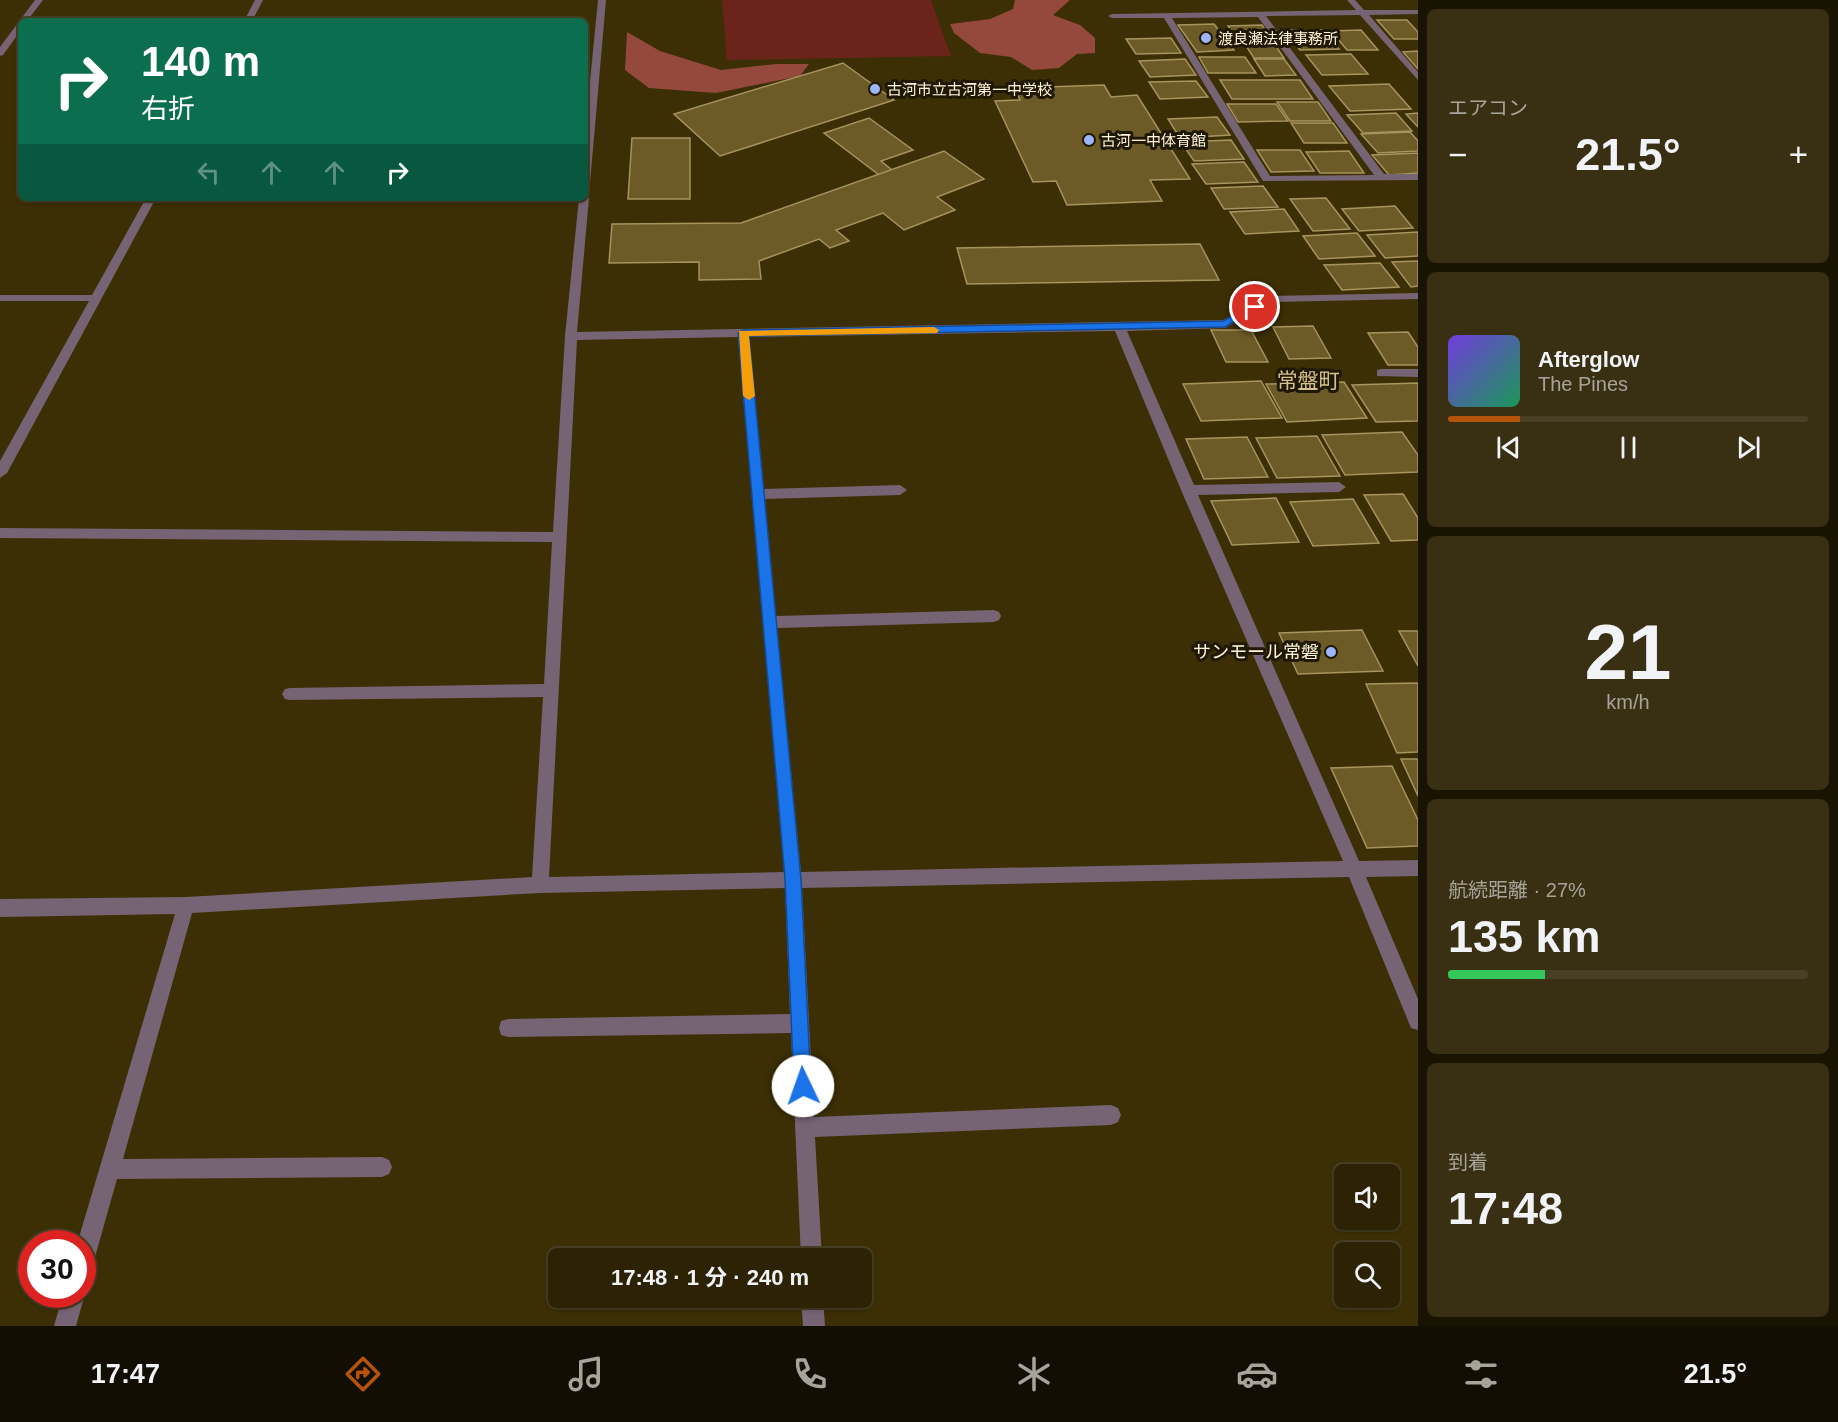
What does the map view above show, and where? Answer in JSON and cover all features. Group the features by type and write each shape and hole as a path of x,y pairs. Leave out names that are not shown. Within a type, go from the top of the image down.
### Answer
{"street":[{"path":"26,18 39,0"},
{"path":"250,18 259,0"},
{"path":"588,151 602,0"},
{"path":"1351,0 1418,77"},
{"path":"1112,16 1418,12"},
{"path":"1260,14 1382,178"},
{"path":"1166,15 1267,180 1418,177"},
{"path":"0,36 18,36"},
{"path":"0,53 18,36"},
{"path":"0,473 149,201"},
{"path":"540,885 571,336 584,201"},
{"path":"571,336 1120,328 1225,324 1270,299 1418,296"},
{"path":"0,298 97,298"},
{"path":"1120,328 1188,490 1356,868 1418,1021"},
{"path":"743,333 793,879 811,1248"},
{"path":"1381,373 1418,373"},
{"path":"1188,490 1339,487"},
{"path":"758,494 900,490"},
{"path":"0,533 561,537"},
{"path":"770,622 994,616"},
{"path":"290,694 551,690"},
{"path":"0,908 186,905 540,885 1418,868"},
{"path":"92,1230 186,905"},
{"path":"508,1028 800,1023"},
{"path":"805,1127 1111,1115"},
{"path":"110,1169 382,1167"},
{"path":"65,1326 70,1308"},
{"path":"813,1308 814,1326"}],"shaded area":[{"path":"722,0 931,0 951,56 727,60"},
{"path":"1015,0 1070,0 1053,15 1080,25 1095,38 1095,53 1077,54 1059,68 1032,70 1011,57 980,53 954,33 950,24 990,19 1013,9"},
{"path":"627,32 660,51 721,70 776,64 809,64 800,76 716,93 649,88 625,70"}],"building":[{"path":"1377,20 1407,20 1418,32 1418,39 1394,39"},
{"name":"渡良瀬法律事務所","path":"1214,24 1234,50 1197,52 1178,25"},
{"path":"1262,25 1273,41 1238,41 1228,26"},
{"path":"1284,30 1323,30 1339,49 1300,50"},
{"path":"1361,30 1378,50 1347,50 1331,31"},
{"path":"1171,38 1181,53 1136,54 1126,39"},
{"path":"1273,42 1284,58 1254,58 1244,43"},
{"path":"1418,51 1418,69 1403,52"},
{"path":"1351,54 1368,74 1322,75 1306,55"},
{"path":"1199,57 1245,57 1256,73 1208,73"},
{"path":"1185,59 1196,75 1150,77 1139,61"},
{"path":"1254,59 1284,59 1296,75 1265,76"},
{"path":"843,63 894,100 720,156 674,114"},
{"path":"1220,80 1300,80 1313,99 1232,99"},
{"path":"1196,81 1208,97 1160,99 1149,82"},
{"path":"1389,84 1411,109 1350,111 1329,86"},
{"name":"古河一中体育館","path":"1104,85 1111,97 1137,95 1190,179 1150,180 1162,201 1067,205 1056,181 1033,182 995,101 1020,100 1014,88"},
{"path":"1277,102 1318,102 1331,121 1290,121"},
{"path":"1227,104 1276,104 1288,121 1238,122"},
{"path":"1396,113 1412,131 1363,133 1347,115"},
{"path":"1418,113 1418,127 1406,114"},
{"path":"1217,117 1230,135 1180,138 1168,119"},
{"path":"869,118 913,150 881,161 892,170 879,175 824,133"},
{"path":"1291,123 1333,123 1347,143 1304,143"},
{"path":"1410,132 1418,141 1418,151 1378,153 1361,134"},
{"path":"632,138 690,138 690,199 628,199"},
{"path":"1231,140 1244,159 1194,161 1181,142"},
{"path":"1257,150 1300,150 1314,171 1271,172"},
{"path":"944,151 984,179 937,197 955,210 904,230 883,213 836,230 849,241 830,248 819,239 759,261 761,279 699,280 699,262 609,263 612,224 741,223"},
{"path":"1349,151 1364,173 1320,173 1306,152"},
{"path":"1418,153 1418,173 1389,175 1372,155"},
{"path":"1244,162 1258,182 1206,184 1192,164"},
{"path":"1263,186 1278,207 1224,209 1211,188"},
{"path":"1326,198 1350,229 1313,231 1290,199"},
{"path":"1395,206 1413,228 1359,231 1342,209"},
{"path":"1284,209 1299,231 1245,234 1230,212"},
{"path":"1418,232 1418,256 1385,258 1367,235"},
{"path":"1357,233 1375,256 1319,259 1303,236"},
{"path":"1200,244 1219,280 967,284 957,248"},
{"path":"1418,261 1418,286 1411,287 1392,262"},
{"path":"1380,263 1399,287 1342,290 1324,265"},
{"path":"1313,326 1331,358 1289,359 1273,327"},
{"path":"1211,330 1251,330 1268,362 1226,362"},
{"path":"1408,332 1418,347 1418,365 1388,365 1368,333"},
{"path":"1261,381 1282,418 1201,421 1183,384"},
{"path":"1344,382 1367,418 1287,422 1266,384"},
{"path":"1418,383 1418,421 1376,422 1352,385"},
{"path":"1402,432 1418,455 1418,472 1345,475 1322,435"},
{"path":"1317,436 1340,476 1277,478 1256,438"},
{"path":"1247,437 1268,477 1204,479 1186,439"},
{"path":"1403,494 1418,518 1418,540 1391,541 1364,495"},
{"path":"1276,498 1299,542 1232,545 1211,501"},
{"path":"1353,499 1379,543 1313,546 1290,502"},
{"name":"サンモール常磐","path":"1362,630 1383,671 1298,674 1279,633"},
{"path":"1399,631 1418,631 1418,666"},
{"path":"1418,683 1418,752 1397,753 1366,684"},
{"path":"1401,759 1418,759 1418,796"},
{"path":"1392,766 1418,820 1418,846 1367,848 1331,768"}],"slow traffic":[{"path":"749,396 743,333 934,330"}],"place":[{"name":"渡良瀬法律事務所","path":"1206,38"},
{"name":"古河市立古河第一中学校","path":"875,89"},
{"name":"古河一中体育館","path":"1089,140"},
{"name":"サンモール常磐","path":"1331,652"}],"district":[{"name":"常盤町","path":"1308,380"}],"route":[{"path":"803,1086 793,879 743,333 1120,328 1225,324 1255,307"}]}
